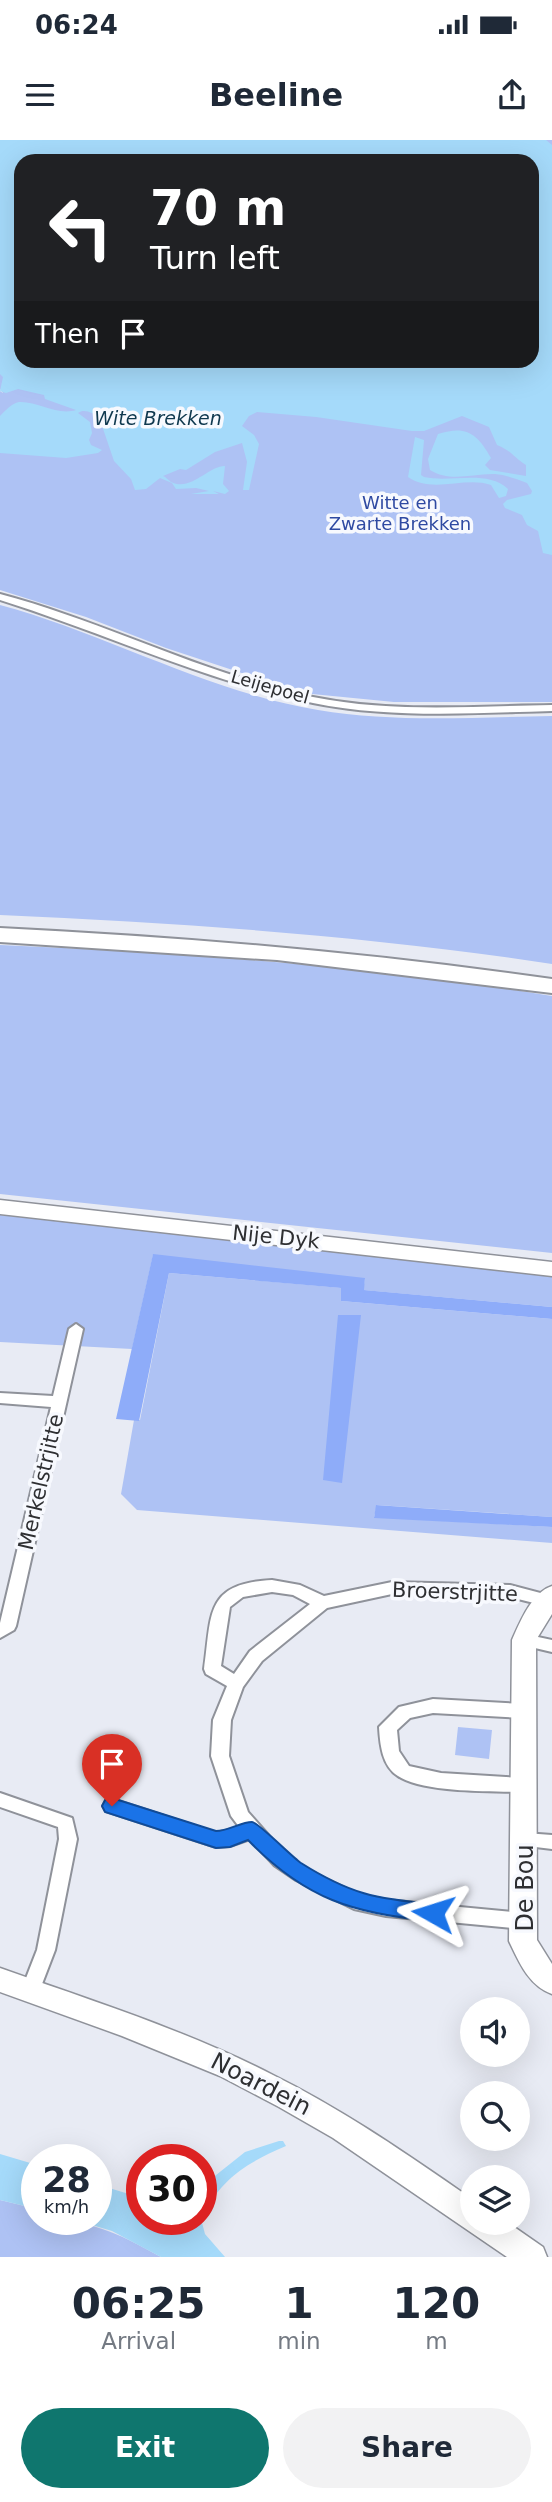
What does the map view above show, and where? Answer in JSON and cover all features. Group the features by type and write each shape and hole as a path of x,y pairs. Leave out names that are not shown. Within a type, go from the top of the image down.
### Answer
{"highway":[{"path":"0,921 286,939 552,971"},
{"path":"0,935 295,954 451,971 552,986"}],"street":[{"name":"Leijepoel","path":"0,597 82,623 244,681 316,701 414,709 552,708"},
{"name":"Nije Dyk","path":"0,1207 552,1269"},
{"name":"Merkelstrjitte","path":"0,1632 8,1626 76,1329"},
{"path":"0,1398 59,1402"},
{"path":"236,1684 212,1669 222,1606 230,1595 247,1588 280,1587 302,1591 322,1603"},
{"name":"Broerstrjitte","path":"522,1922 386,1908 354,1901 302,1875 281,1860 240,1816 220,1756 222,1720 236,1684 257,1656 322,1603 392,1588 510,1591 549,1597"},
{"name":"De Bou","path":"549,1597 524,1640 522,1785 525,1840 522,1922 523,1941 530,1956 552,1982"},
{"path":"524,1640 552,1646"},
{"path":"522,1785 429,1779 404,1772 387,1749 388,1727 405,1712 433,1706 523,1711"},
{"path":"0,1800 65,1823 68,1839 46,1950 30,1991"},
{"path":"112,1806 216,1840 230,1839 252,1830"},
{"path":"525,1840 552,1842"},
{"name":"Noardein","path":"0,1980 157,2035 261,2082 351,2133 460,2208"},
{"path":"500,2235 532,2257"}],"green space":[{"name":"Witte en Zwarte Brekken","path":"0,140 552,140 552,702 394,702 302,693 166,648 86,617 0,590 0,391 3,393 0,389"},
{"path":"0,605 79,631 197,677 277,702 376,717 552,716 552,964 346,938 139,922 0,915"},
{"path":"0,945 277,962 415,976 552,996 552,1253 0,1194"},
{"path":"0,1215 552,1276 552,1307 363,1290 365,1279 153,1255 132,1349 0,1342"},
{"path":"169,1273 342,1288 341,1301 552,1319 552,1517 377,1505 374,1517 552,1527 552,1543 137,1510 121,1494 134,1420 140,1420"},
{"path":"458,1727 492,1730 489,1759 455,1755"},
{"path":"0,2200 21,2205 21,2235 112,2233 161,2257 0,2257"}],"shaded area":[{"path":"153,1254 365,1278 364,1290 552,1307 552,1319 341,1301 341,1288 169,1273 139,1421 116,1419"},
{"path":"338,1315 361,1315 342,1483 323,1480"},
{"path":"376,1505 552,1517 552,1527 374,1518"}],"water":[{"name":"Wite Brekken","path":"0,140 546,140 552,145 552,555 543,553 538,531 527,525 522,515 505,508 503,504 507,500 531,494 527,483 499,475 454,477 430,470 428,459 438,434 456,430 470,433 481,442 491,458 485,465 490,470 526,476 526,465 497,445 489,427 462,416 424,431 412,431 316,417 257,412 249,416 242,426 254,435 259,444 249,490 243,490 247,462 242,443 215,452 186,470 180,469 163,476 171,482 185,484 225,466 223,484 229,491 225,494 213,491 219,494 191,494 209,491 196,488 176,489 172,483 160,478 146,489 135,490 131,479 114,461 99,417 88,412 78,413 90,422 92,433 89,440 91,445 102,450 98,453 66,458 0,453 0,416 14,404 26,402 62,411 76,410 45,399 44,395 18,389 6,393 0,391 3,377 0,374"},
{"path":"415,437 424,440 421,475 424,477 490,480 508,489 506,496 499,498 491,485 481,483 438,485 417,482 408,477"},
{"path":"279,2141 283,2141 286,2146 247,2166 217,2193 217,2174 245,2152"},
{"path":"0,2154 21,2160 21,2205 0,2200"},
{"path":"112,2189 126,2193 126,2235 206,2235 225,2257 161,2257 112,2231"}],"route":[{"path":"112,1806 216,1840 230,1839 252,1830 281,1860 327,1889 354,1901 386,1908 433,1913"}]}
